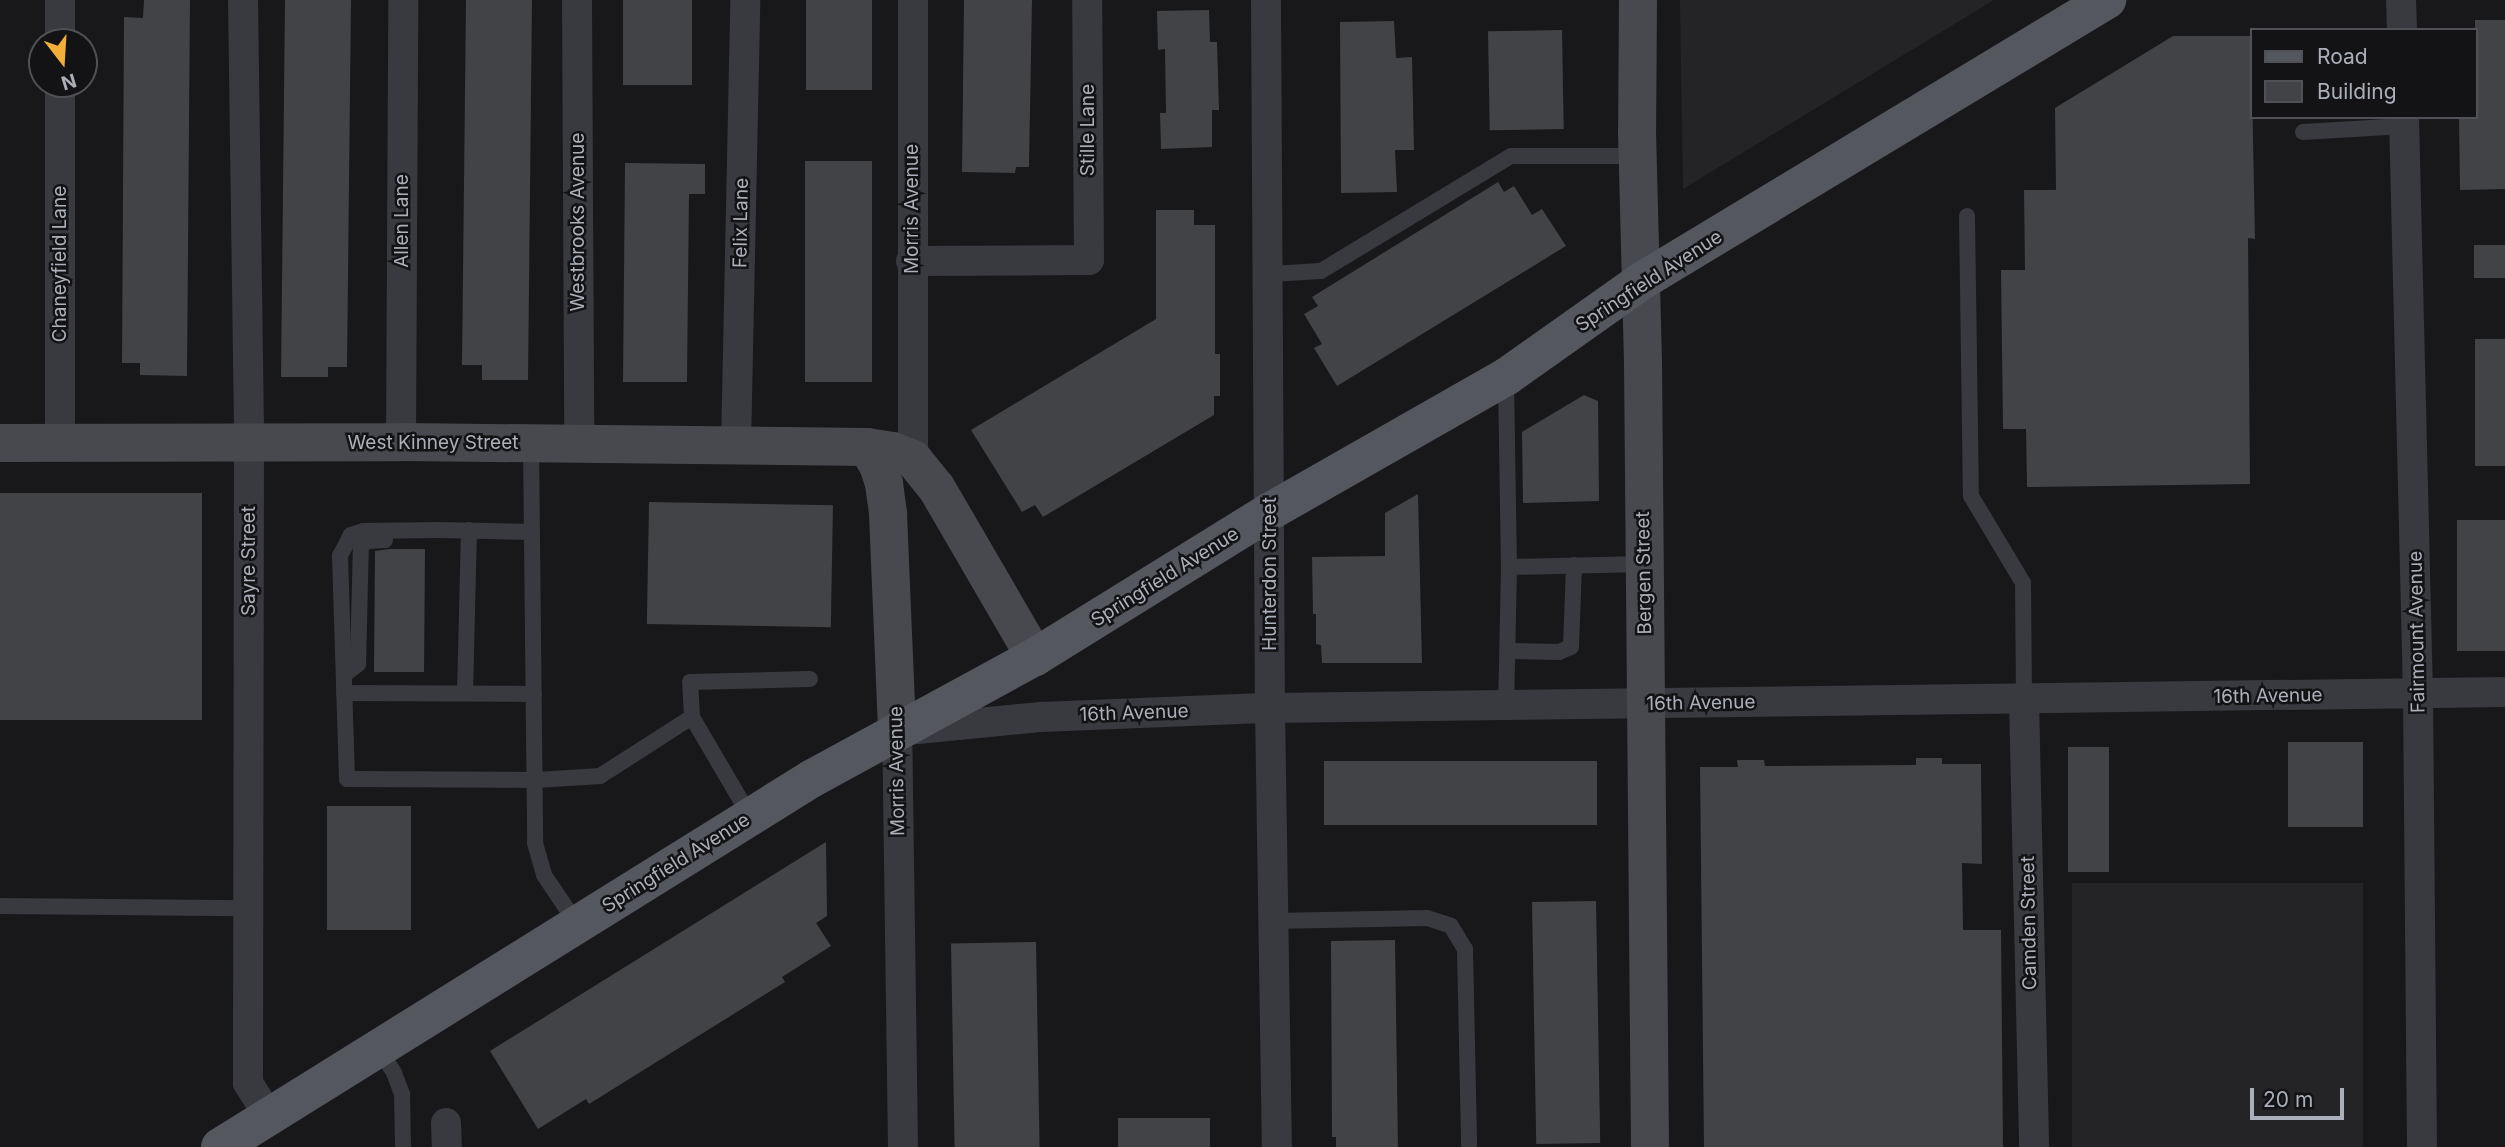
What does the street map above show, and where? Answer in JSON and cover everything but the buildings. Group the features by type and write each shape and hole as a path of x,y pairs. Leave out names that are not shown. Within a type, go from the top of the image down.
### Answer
{"main road":[{"name":"Springfield Avenue","path":"220,1147 750,816 897,731 1035,657 1269,512 1506,377 1640,282 2107,0"}],"street":[{"path":"60,0 60,28"},
{"name":"Sayre Street","path":"243,0 249,443 248,1083 269,1117"},
{"name":"Allen Lane","path":"401,442 402,0"},
{"name":"Westbrooks Avenue","path":"577,0 579,444"},
{"name":"Felix Lane","path":"736,446 745,0"},
{"name":"Morris Avenue","path":"912,0 912,459"},
{"name":"Stille Lane","path":"911,261 1089,260 1087,0"},
{"name":"Hunterdon Street","path":"1266,0 1270,708 1278,1147"},
{"name":"Bergen Street","path":"1638,0 1637,156 1650,1147"},
{"path":"2401,0 2402,28"},
{"name":"Chaneyfield Lane","path":"60,98 60,444"},
{"name":"Fairmount Avenue","path":"2404,122 2418,693 2422,1147"},
{"name":"West Kinney Street","path":"0,443 401,442 866,447"},
{"path":"866,447 893,451 912,459 936,487 1035,657"},
{"name":"Morris Avenue","path":"866,447 881,474 888,514 897,731 903,1147"},
{"name":"16th Avenue","path":"897,731 1041,717 1270,708 2505,692"},
{"name":"Camden Street","path":"2024,700 2034,1147"}],"lane":[{"path":"2303,132 2404,122"},
{"path":"1268,274 1321,271 1511,156 1637,156"},
{"path":"1967,216 1971,496 2023,583 2024,700"},
{"path":"1506,377 1506,706"},
{"path":"531,444 536,843 544,875 576,924"},
{"path":"465,692 468,530"},
{"path":"532,532 363,531 351,535 340,556 346,779 536,780 600,776 692,717"},
{"path":"1508,568 1644,564"},
{"path":"1508,652 1559,652 1571,647 1574,565"},
{"path":"750,816 692,717 690,682 810,679"},
{"path":"344,693 534,694"},
{"path":"0,906 248,908"},
{"path":"1274,921 1427,918 1451,926 1465,949 1469,1147"},
{"path":"378,1048 394,1073 402,1094 403,1147"}],"shaded area":[{"path":"1680,0 1994,0 1683,189"},
{"path":"2072,883 2363,883 2363,1147 2072,1147"}]}
